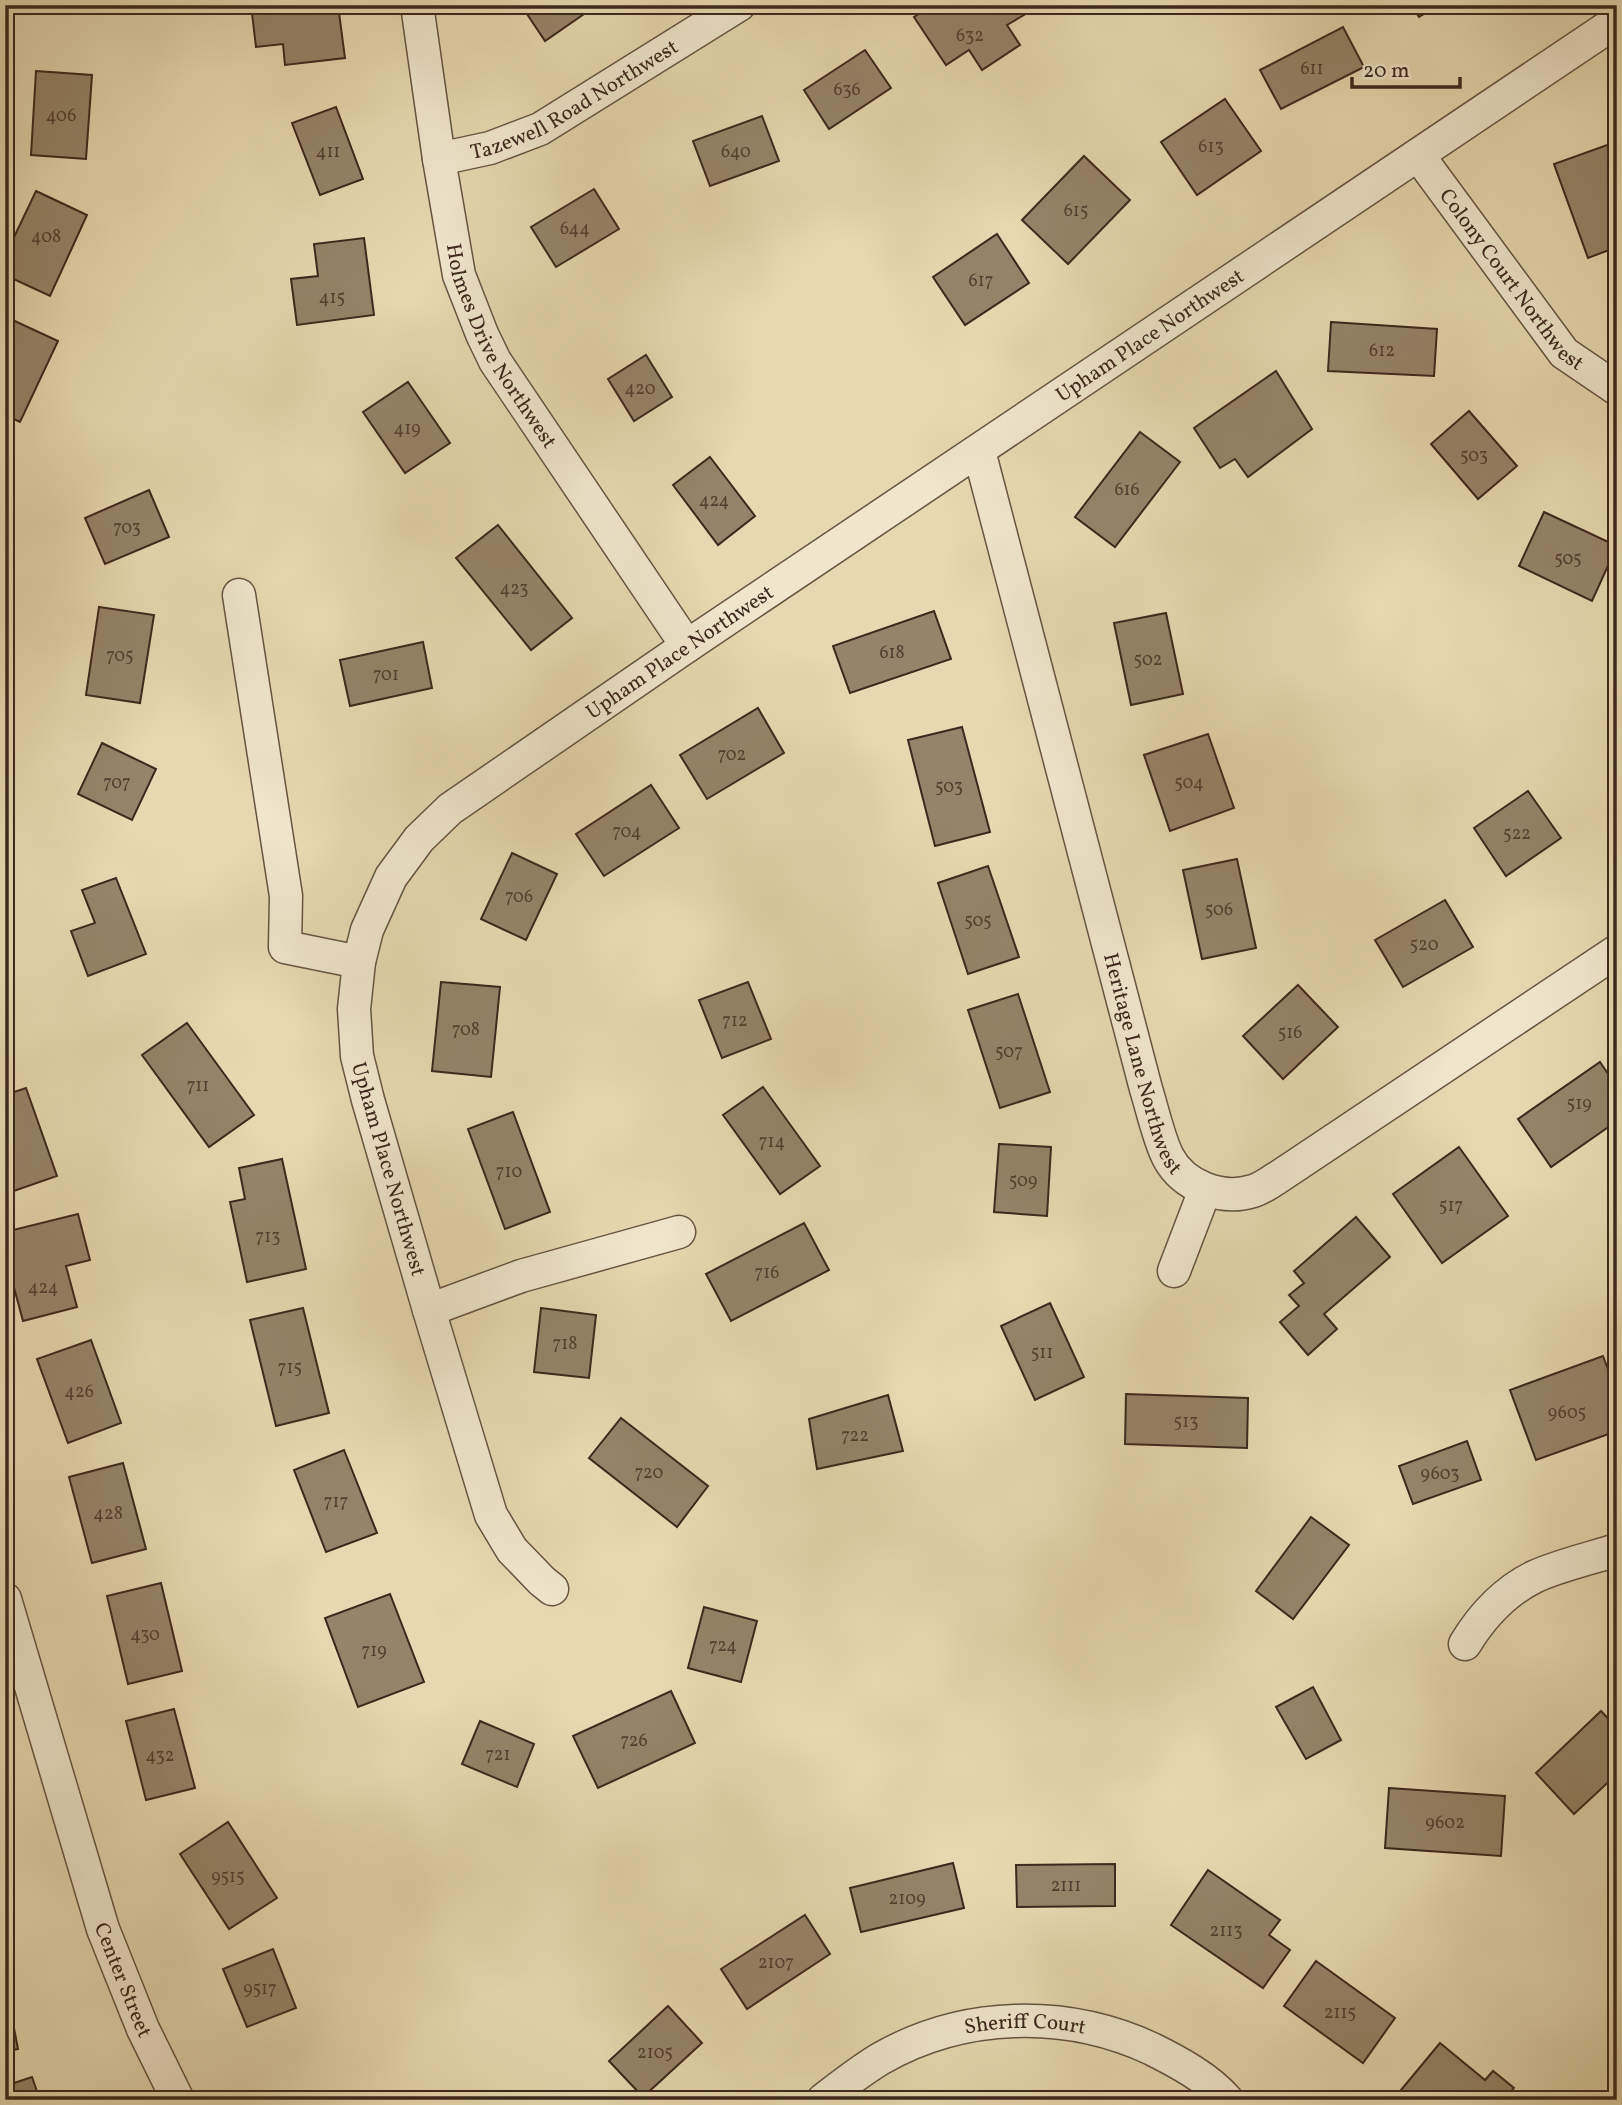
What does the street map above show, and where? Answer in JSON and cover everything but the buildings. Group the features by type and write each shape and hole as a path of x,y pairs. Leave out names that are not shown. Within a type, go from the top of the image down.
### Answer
{"street":[{"name":"Holmes Drive Northwest","path":"417,5 459,275 482,334 495,361 687,646"},
{"name":"Tazewell Road Northwest","path":"439,159 490,148 540,129 739,5"},
{"name":"Upham Place Northwest","path":"552,1589 512,1550 491,1515 357,1056 354,1009 359,962 367,930 391,877 419,839 450,809 687,646 1617,21"},
{"name":"Colony Court Northwest","path":"1418,155 1564,353 1617,389"},
{"name":"Heritage Lane Northwest","path":"979,451 1146,1089 1168,1157 1184,1178 1205,1190 1229,1195 1254,1191 1617,951"},
{"path":"239,595 286,896 285,947 359,962"},
{"path":"1174,1271 1205,1190"},
{"path":"429,1310 521,1276 679,1232"},
{"path":"1465,1644 1476,1626 1502,1598 1535,1577 1617,1550"},
{"name":"Center Street","path":"5,1599 18,1689 80,1854 103,1929 143,2029 178,2100"},
{"name":"Sheriff Court","path":"823,2100 881,2059 928,2037 974,2025 1020,2020 1072,2023 1125,2037 1175,2060 1227,2100"}]}
